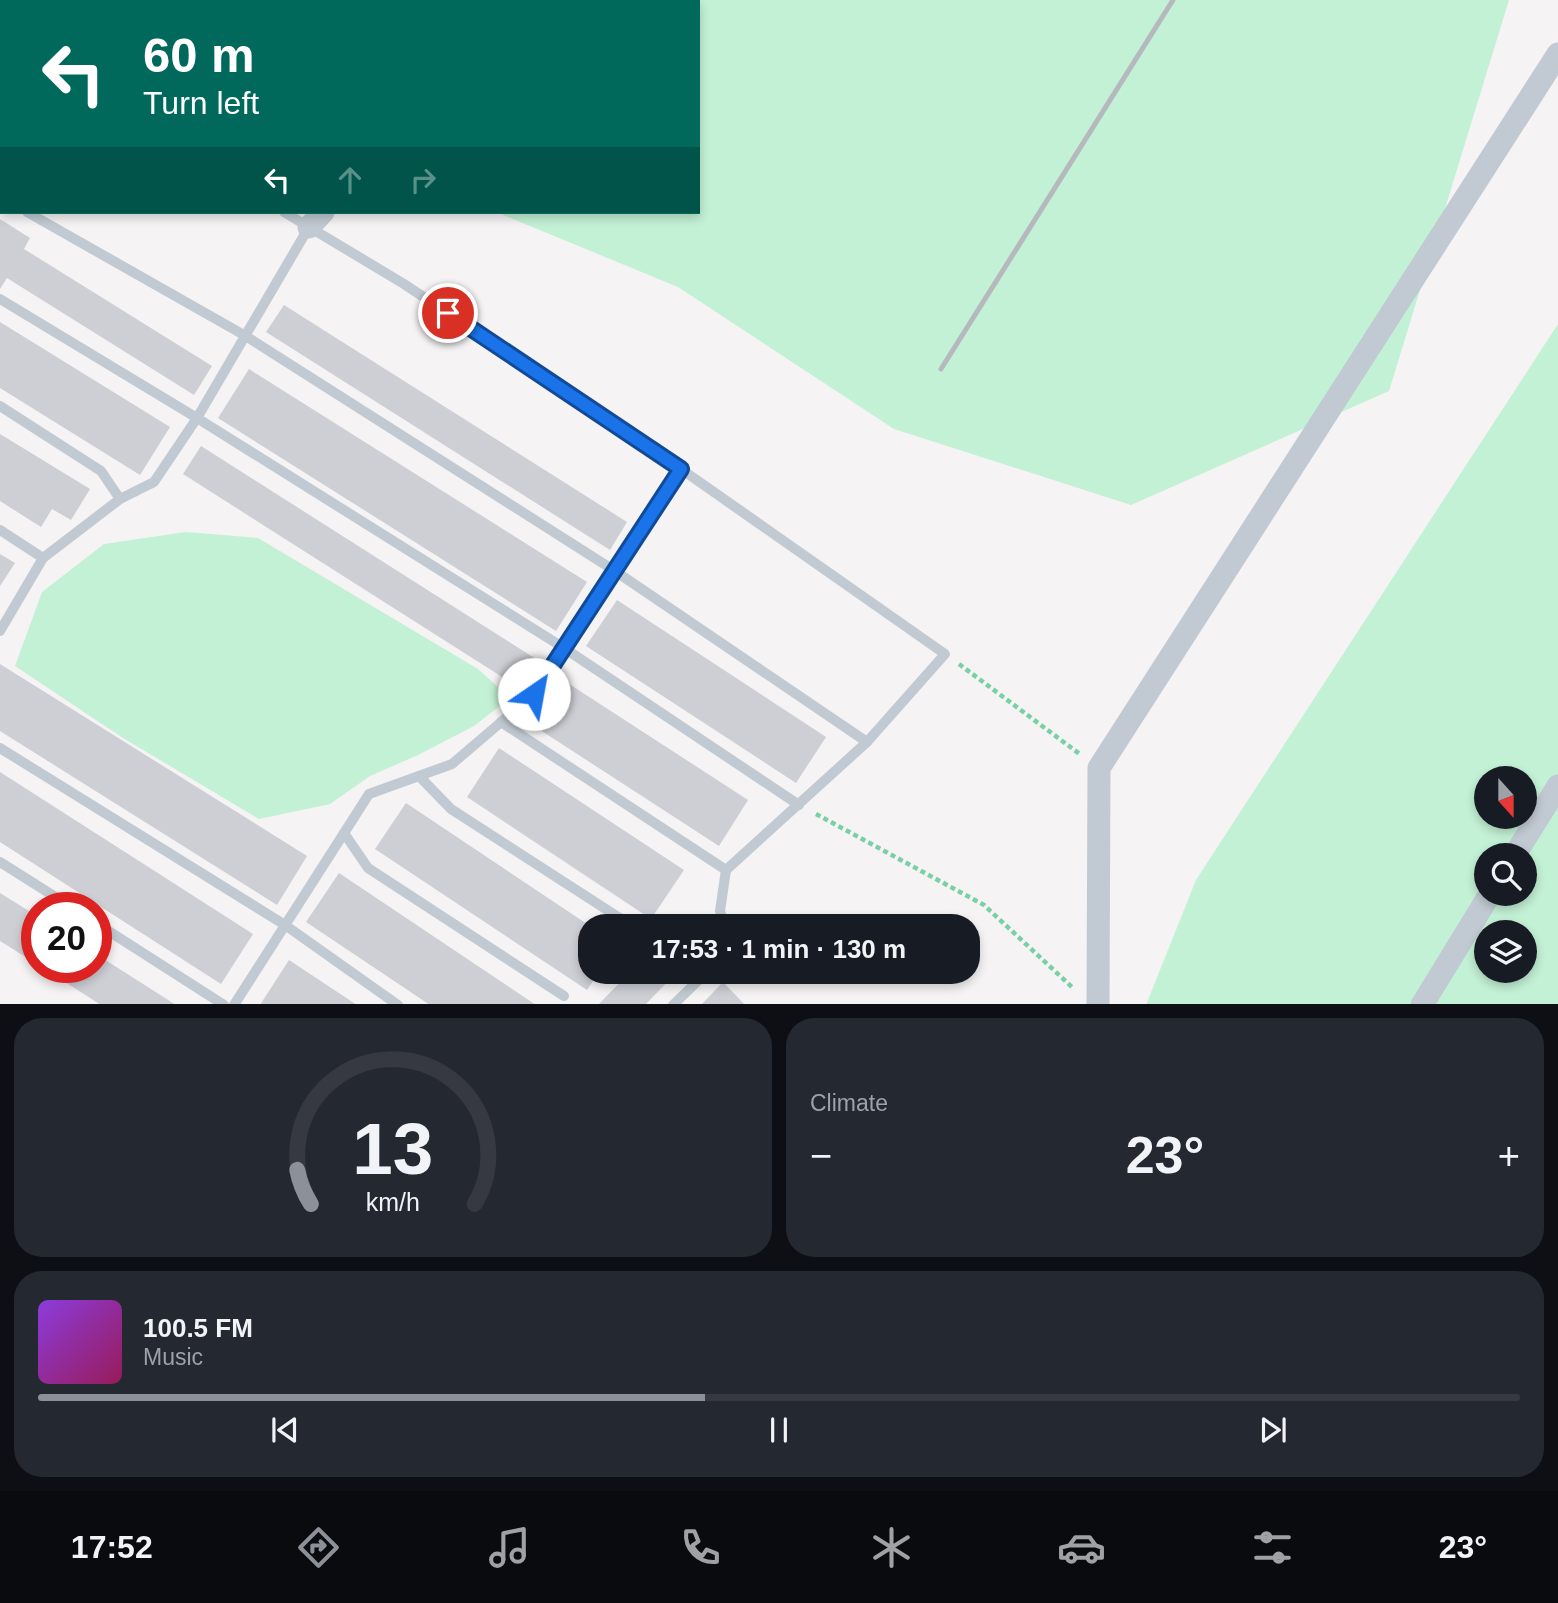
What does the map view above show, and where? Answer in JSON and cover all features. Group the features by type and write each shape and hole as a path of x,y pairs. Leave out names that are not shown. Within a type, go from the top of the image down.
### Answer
{"street":[{"path":"1089,1000 1099,768 1558,54"},
{"path":"1522,843 1558,786"},
{"path":"1422,1004 1483,906"}],"lane":[{"path":"31,214 244,335 615,571 867,743"},
{"path":"292,214 316,220 404,284 681,469 945,654 867,743 726,870 721,914"},
{"path":"0,631 43,558 120,499 154,481 197,418 244,335 316,220"},
{"path":"0,299 197,418 564,649 799,805"},
{"path":"0,406 102,471 120,499"},
{"path":"234,1004 369,794 452,764 534,694 681,469"},
{"path":"0,530 43,558"},
{"path":"501,722 726,870"},
{"path":"0,748 285,925 398,1004"},
{"path":"419,776 451,809 613,914"},
{"path":"344,833 368,868 564,996"},
{"path":"0,862 48,892"},
{"path":"112,933 225,1004"},
{"path":"673,1004 694,984"}],"path":[{"path":"945,654 1099,768"},
{"path":"799,805 984,905 1089,1000"}],"green space":[{"path":"700,0 1509,0 1389,391 1131,505 894,429 678,287 501,214 700,214"},
{"path":"1558,324 1558,1004 1146,1004 1196,880"},
{"path":"186,532 258,538 478,669 510,698 474,726 370,776 330,804 259,819 123,738 15,666 42,592 104,544"}],"building":[{"path":"0,219 30,238 24,249 212,366 194,395 7,278 0,289"},
{"path":"284,305 627,522 610,550 266,332"},
{"path":"0,322 170,427 140,475 0,388"},
{"path":"249,369 587,582 556,631 218,418"},
{"path":"0,434 90,489 71,520 52,509 41,527 0,501"},
{"path":"201,446 536,659 518,687 183,474"},
{"path":"0,554 15,563 0,586"},
{"path":"617,600 826,737 796,783 586,646"},
{"path":"0,664 307,856 277,905 0,731"},
{"path":"563,680 748,800 719,846 534,726"},
{"path":"499,748 684,870 654,914 643,914 467,797"},
{"path":"0,772 253,934 221,984 112,914 112,892 78,892 0,842"},
{"path":"406,803 578,918 578,984 591,984 587,990 375,849"},
{"path":"339,873 535,1004 429,1004 306,922"},
{"path":"0,893 21,906 21,954 0,941"},
{"path":"289,960 355,1004 261,1004"},
{"path":"112,964 174,1004 99,1004 67,983 112,983"},
{"path":"618,984 665,984 646,1004 599,1004"},
{"path":"721,984 725,984 744,1004 702,1004"}],"railway":[{"path":"941,369 1173,0"}],"route":[{"path":"448,313 681,469 534,694"}]}
